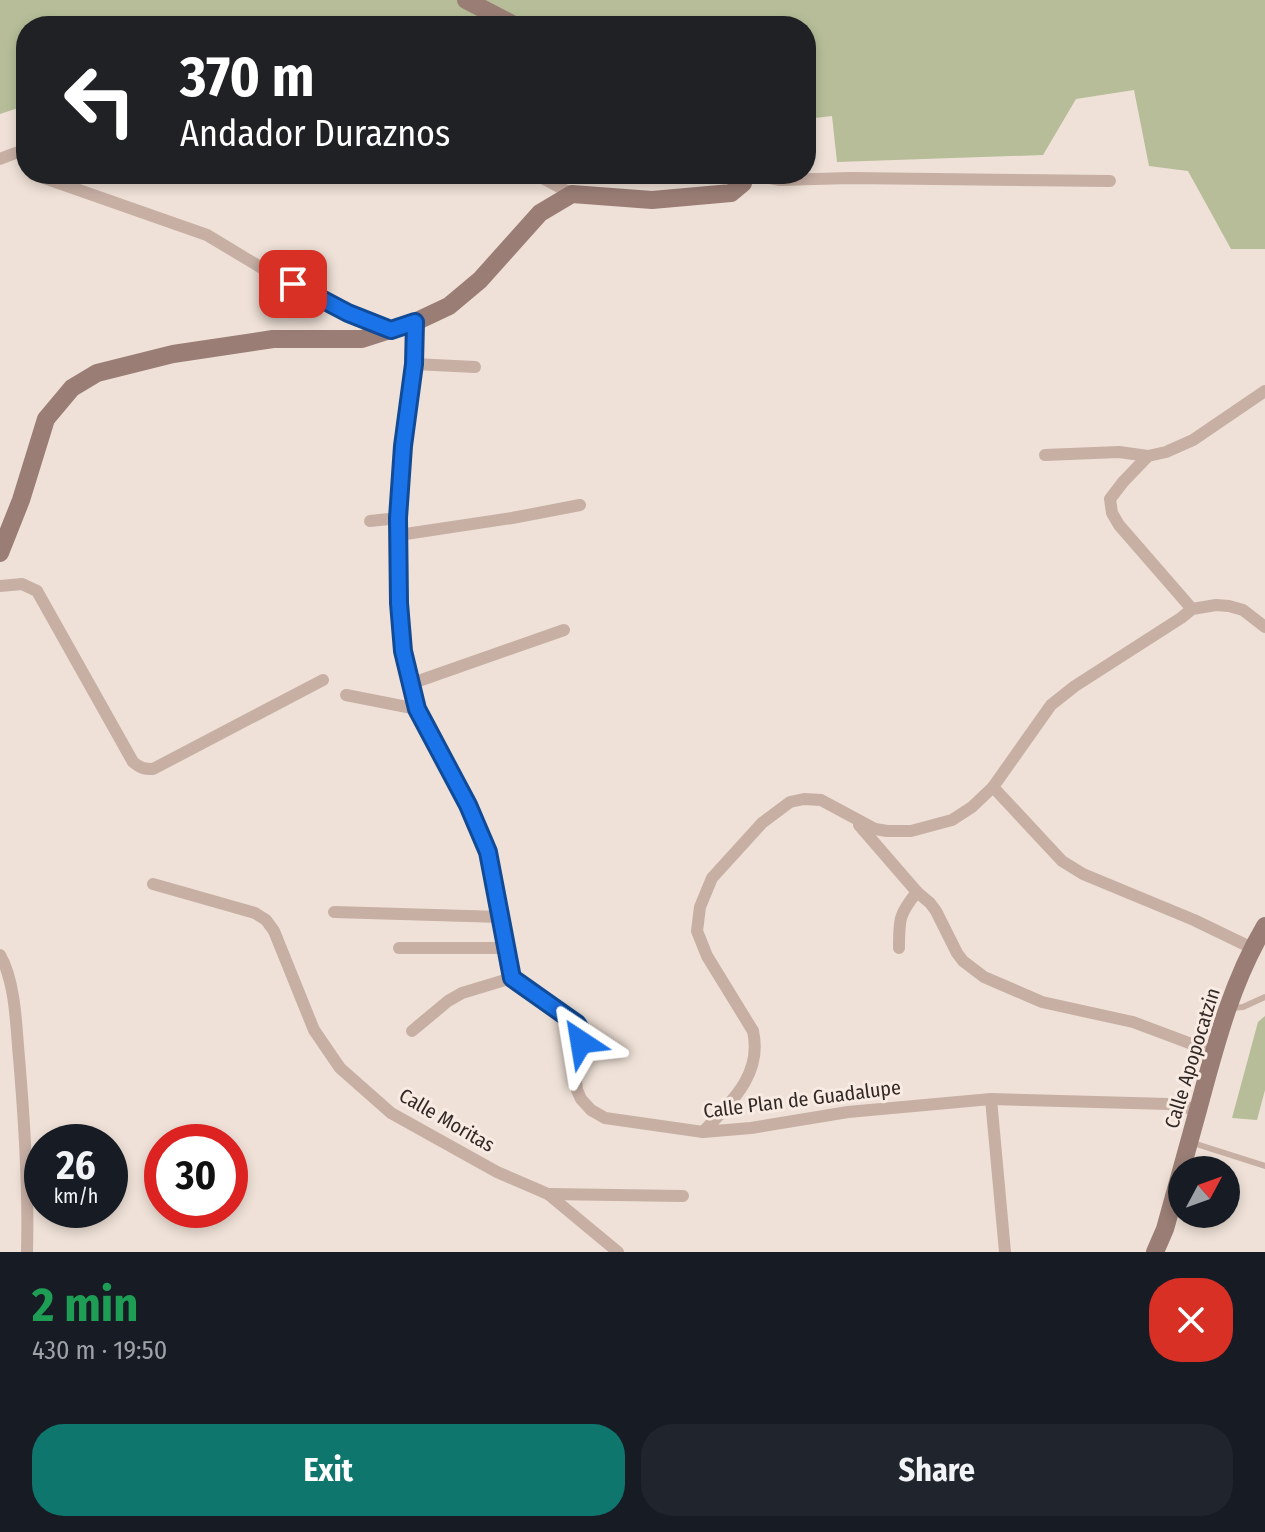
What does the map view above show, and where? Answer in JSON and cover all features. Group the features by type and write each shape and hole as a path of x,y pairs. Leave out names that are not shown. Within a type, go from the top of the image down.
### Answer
{"main road":[{"path":"466,0 497,16"},
{"path":"0,553 21,500 46,419 72,388 97,373 173,354 273,339 362,339 415,322 449,306 480,280 540,213 572,194 652,200 731,193 742,184"},
{"name":"Calle Apopocatzin","path":"1155,1252 1165,1229 1227,1009 1252,948 1265,926"}],"street":[{"path":"816,179 1110,181"},
{"path":"62,184 207,235 270,273 348,313 391,330"},
{"path":"554,184 572,194"},
{"path":"412,1031 462,993 512,978 488,852 468,805 417,709 403,651 398,518 403,446 414,364 415,322"},
{"path":"414,364 475,367"},
{"path":"1045,455 1119,452 1148,456 1166,452 1193,440 1265,391"},
{"path":"1148,456 1110,499 1112,513 1141,553 1192,609"},
{"path":"399,535 580,505"},
{"path":"370,521 398,518"},
{"path":"0,586 22,584 37,591 133,762 139,767 153,769 323,680"},
{"path":"703,1132 731,1103 746,1081 755,1058 756,1044 753,1031 707,956 697,931 700,907 712,878 762,823 790,802 804,799 821,800 875,829 887,831 911,831 952,820 972,807 993,787 1051,705 1192,609 1229,606 1243,610 1265,627"},
{"path":"410,684 564,630"},
{"path":"346,695 417,709"},
{"path":"993,787 1062,861 1083,874 1252,948"},
{"path":"853,818 936,911 963,961 984,977 1042,1002 1133,1022 1213,1052"},
{"name":"Calle Moritas","path":"153,884 255,913 266,920 274,931 314,1030 340,1068 391,1113 497,1172 548,1194 616,1252"},
{"path":"899,948 899,918 917,892"},
{"path":"334,912 501,917"},
{"path":"399,948 505,948"},
{"path":"0,955 16,1016 24,1112 27,1252"},
{"name":"Calle Plan de Guadalupe","path":"512,978 577,1024 582,1032 577,1090 591,1110 605,1118 703,1132 751,1128 848,1112 991,1099 1168,1104 1198,1110"},
{"path":"991,1099 1005,1252"},
{"path":"548,1194 683,1196"}],"lane":[{"path":"1227,1009 1243,1007 1265,997"},
{"path":"1189,1141 1265,1166"}],"green space":[{"path":"0,0 1265,0 1265,249 1231,249 1188,171 1149,166 1134,90 1076,99 1043,155 837,162 832,116 816,118 816,16 16,16 16,109 0,114"},
{"path":"1265,1016 1265,1090 1257,1120 1232,1118 1258,1022"}],"route":[{"path":"293,284 348,313 391,330 415,322 414,364 403,446 398,518 399,603 403,651 410,684 417,709 468,805 488,852 512,978 569,1016 582,1032 581,1042"}]}
